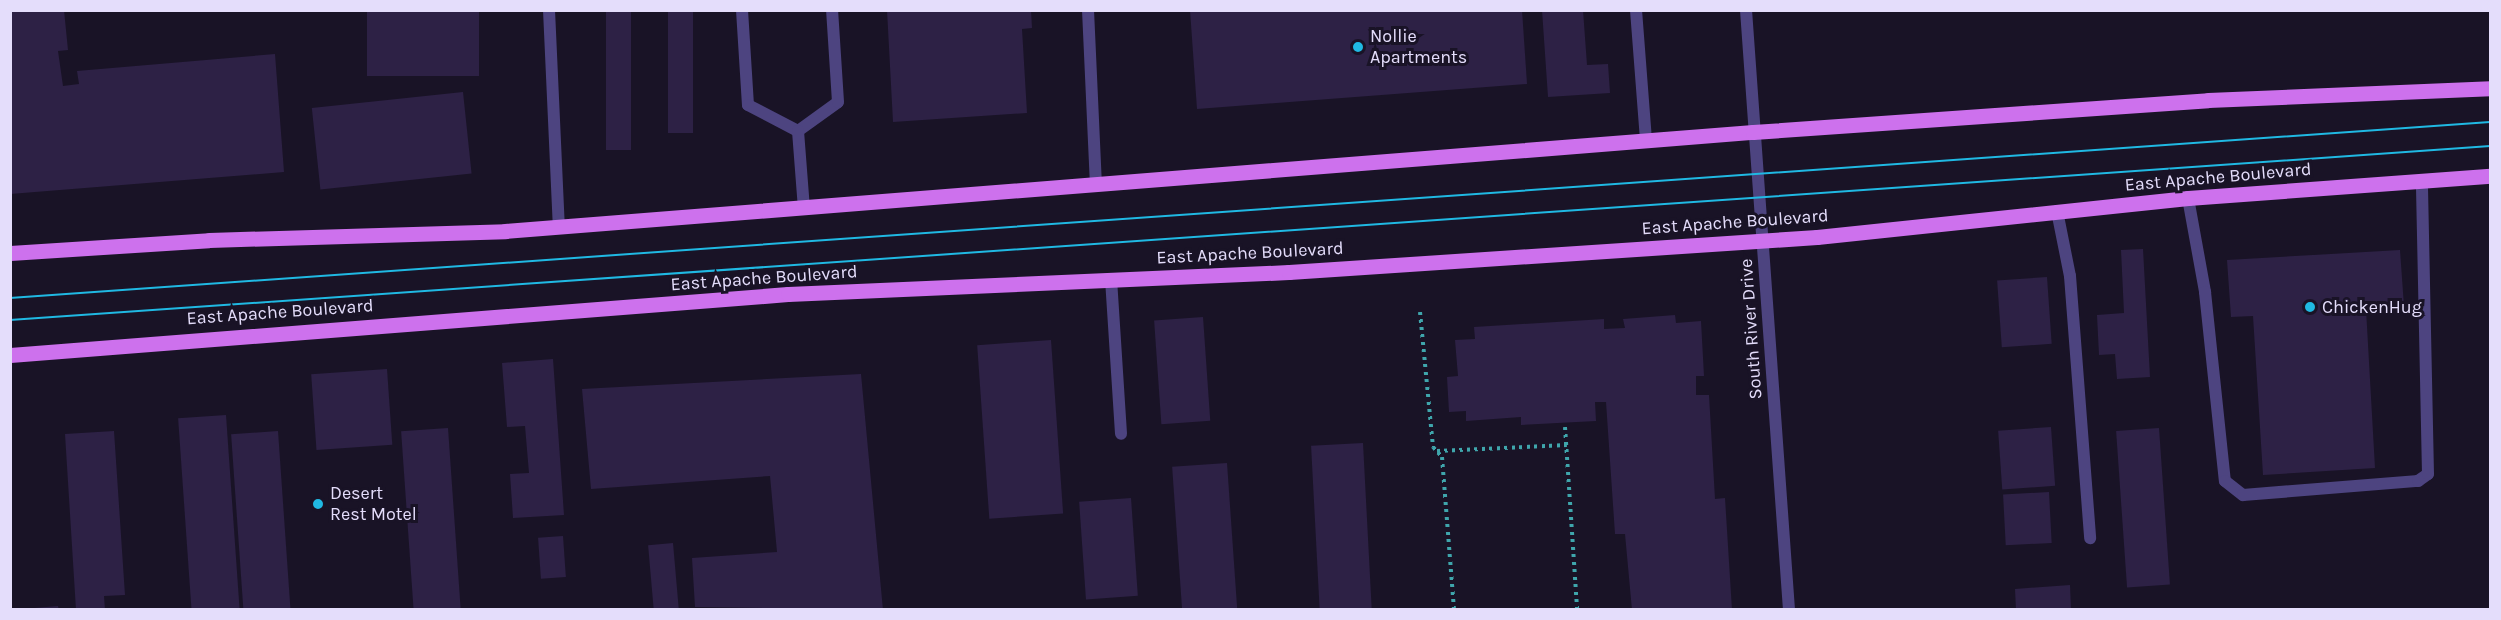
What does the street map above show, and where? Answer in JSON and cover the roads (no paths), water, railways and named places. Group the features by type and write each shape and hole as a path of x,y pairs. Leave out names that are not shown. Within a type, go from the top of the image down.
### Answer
{"main road":[{"path":"10,253 560,227 1753,132 2208,100 2490,88"},
{"name":"East Apache Boulevard","path":"10,355 788,294 1111,279 1763,240 2188,198 2490,176"}],"street":[{"path":"549,10 560,227"},
{"path":"742,10 748,105 798,131"},
{"path":"798,131 838,102 832,10"},
{"path":"1088,10 1096,186"},
{"path":"1636,10 1646,140"},
{"name":"South River Drive","path":"1746,10 1789,609"},
{"path":"798,131 804,208"},
{"path":"2188,198 2205,292 2225,481 2243,495 2418,481 2428,474 2422,181"},
{"path":"2057,211 2070,276 2090,538"},
{"path":"1111,279 1121,434"}],"tram line":[{"path":"10,298 2490,122"},
{"path":"10,320 2490,146"}],"place":[{"name":"Nollie Apartments","path":"1358,47"},
{"name":"ChickenHug","path":"2310,307"},
{"name":"Desert Rest Motel","path":"318,504"}]}
